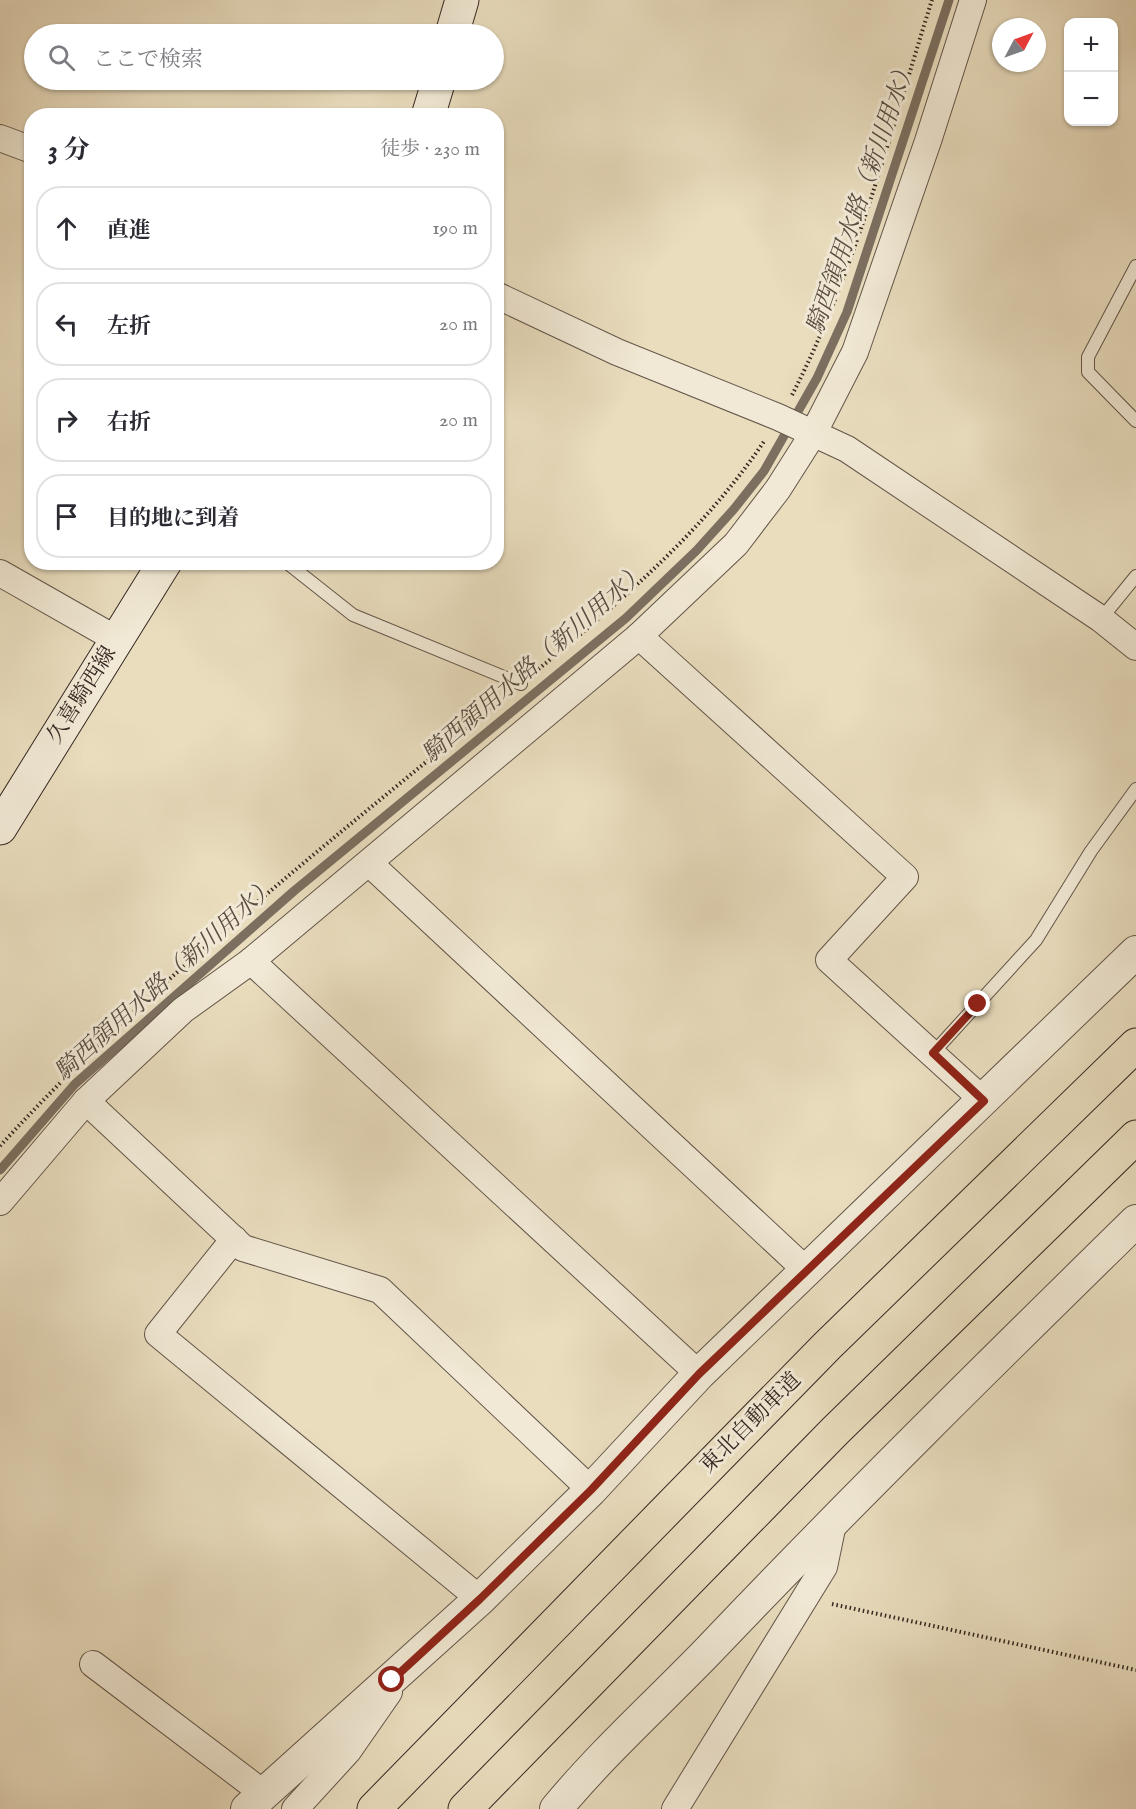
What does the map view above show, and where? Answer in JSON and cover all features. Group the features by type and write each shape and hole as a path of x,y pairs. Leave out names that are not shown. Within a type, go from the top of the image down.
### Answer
{"highway":[{"name":"東北自動車道","path":"374,1809 827,1346 1136,1045"},
{"path":"465,1809 835,1431 1136,1137"}],"main road":[{"path":"455,24 462,0"},
{"path":"430,108 436,90"},
{"name":"久喜騎西線","path":"0,828 160,570"}],"street":[{"path":"0,1202 86,1101 183,1010 251,961 639,636 736,544 778,489 813,434 855,352 928,141 973,0"},
{"path":"0,138 24,147"},
{"path":"504,299 617,352 847,449 1101,619 1136,647"},
{"path":"0,573 116,639"},
{"path":"639,636 905,877 829,960 984,1101"},
{"path":"369,863 807,1271"},
{"path":"93,1664 255,1801 480,1599 591,1490 699,1374 1136,952"},
{"path":"251,961 699,1374"},
{"path":"86,1101 243,1248 380,1290 591,1490"},
{"path":"556,1809 587,1772 692,1668 834,1519 1136,1221"},
{"path":"234,1239 158,1334 480,1599"},
{"path":"675,1809 807,1599 824,1567 834,1519"},
{"path":"295,1809 348,1751 409,1665"}],"lane":[{"path":"1136,266 1088,357 1088,372 1136,421"},
{"path":"296,570 353,615 521,684"},
{"path":"1101,619 1136,576"},
{"path":"933,1053 1036,940 1091,851 1136,789"}],"path":[{"path":"788,403 813,354 853,249 932,0"},
{"path":"0,1146 58,1082 206,947 602,617 704,520 739,479 769,434"},
{"path":"807,1599 1136,1670"}],"waterway":[{"name":"騎西領用水路（新川用水）","path":"0,1170 75,1084 294,891 626,618 697,550 734,509 764,471 817,378 847,312 949,0"}],"route":[{"path":"392,1680 480,1599 591,1490 699,1374 984,1101 933,1053 978,1004"}]}
